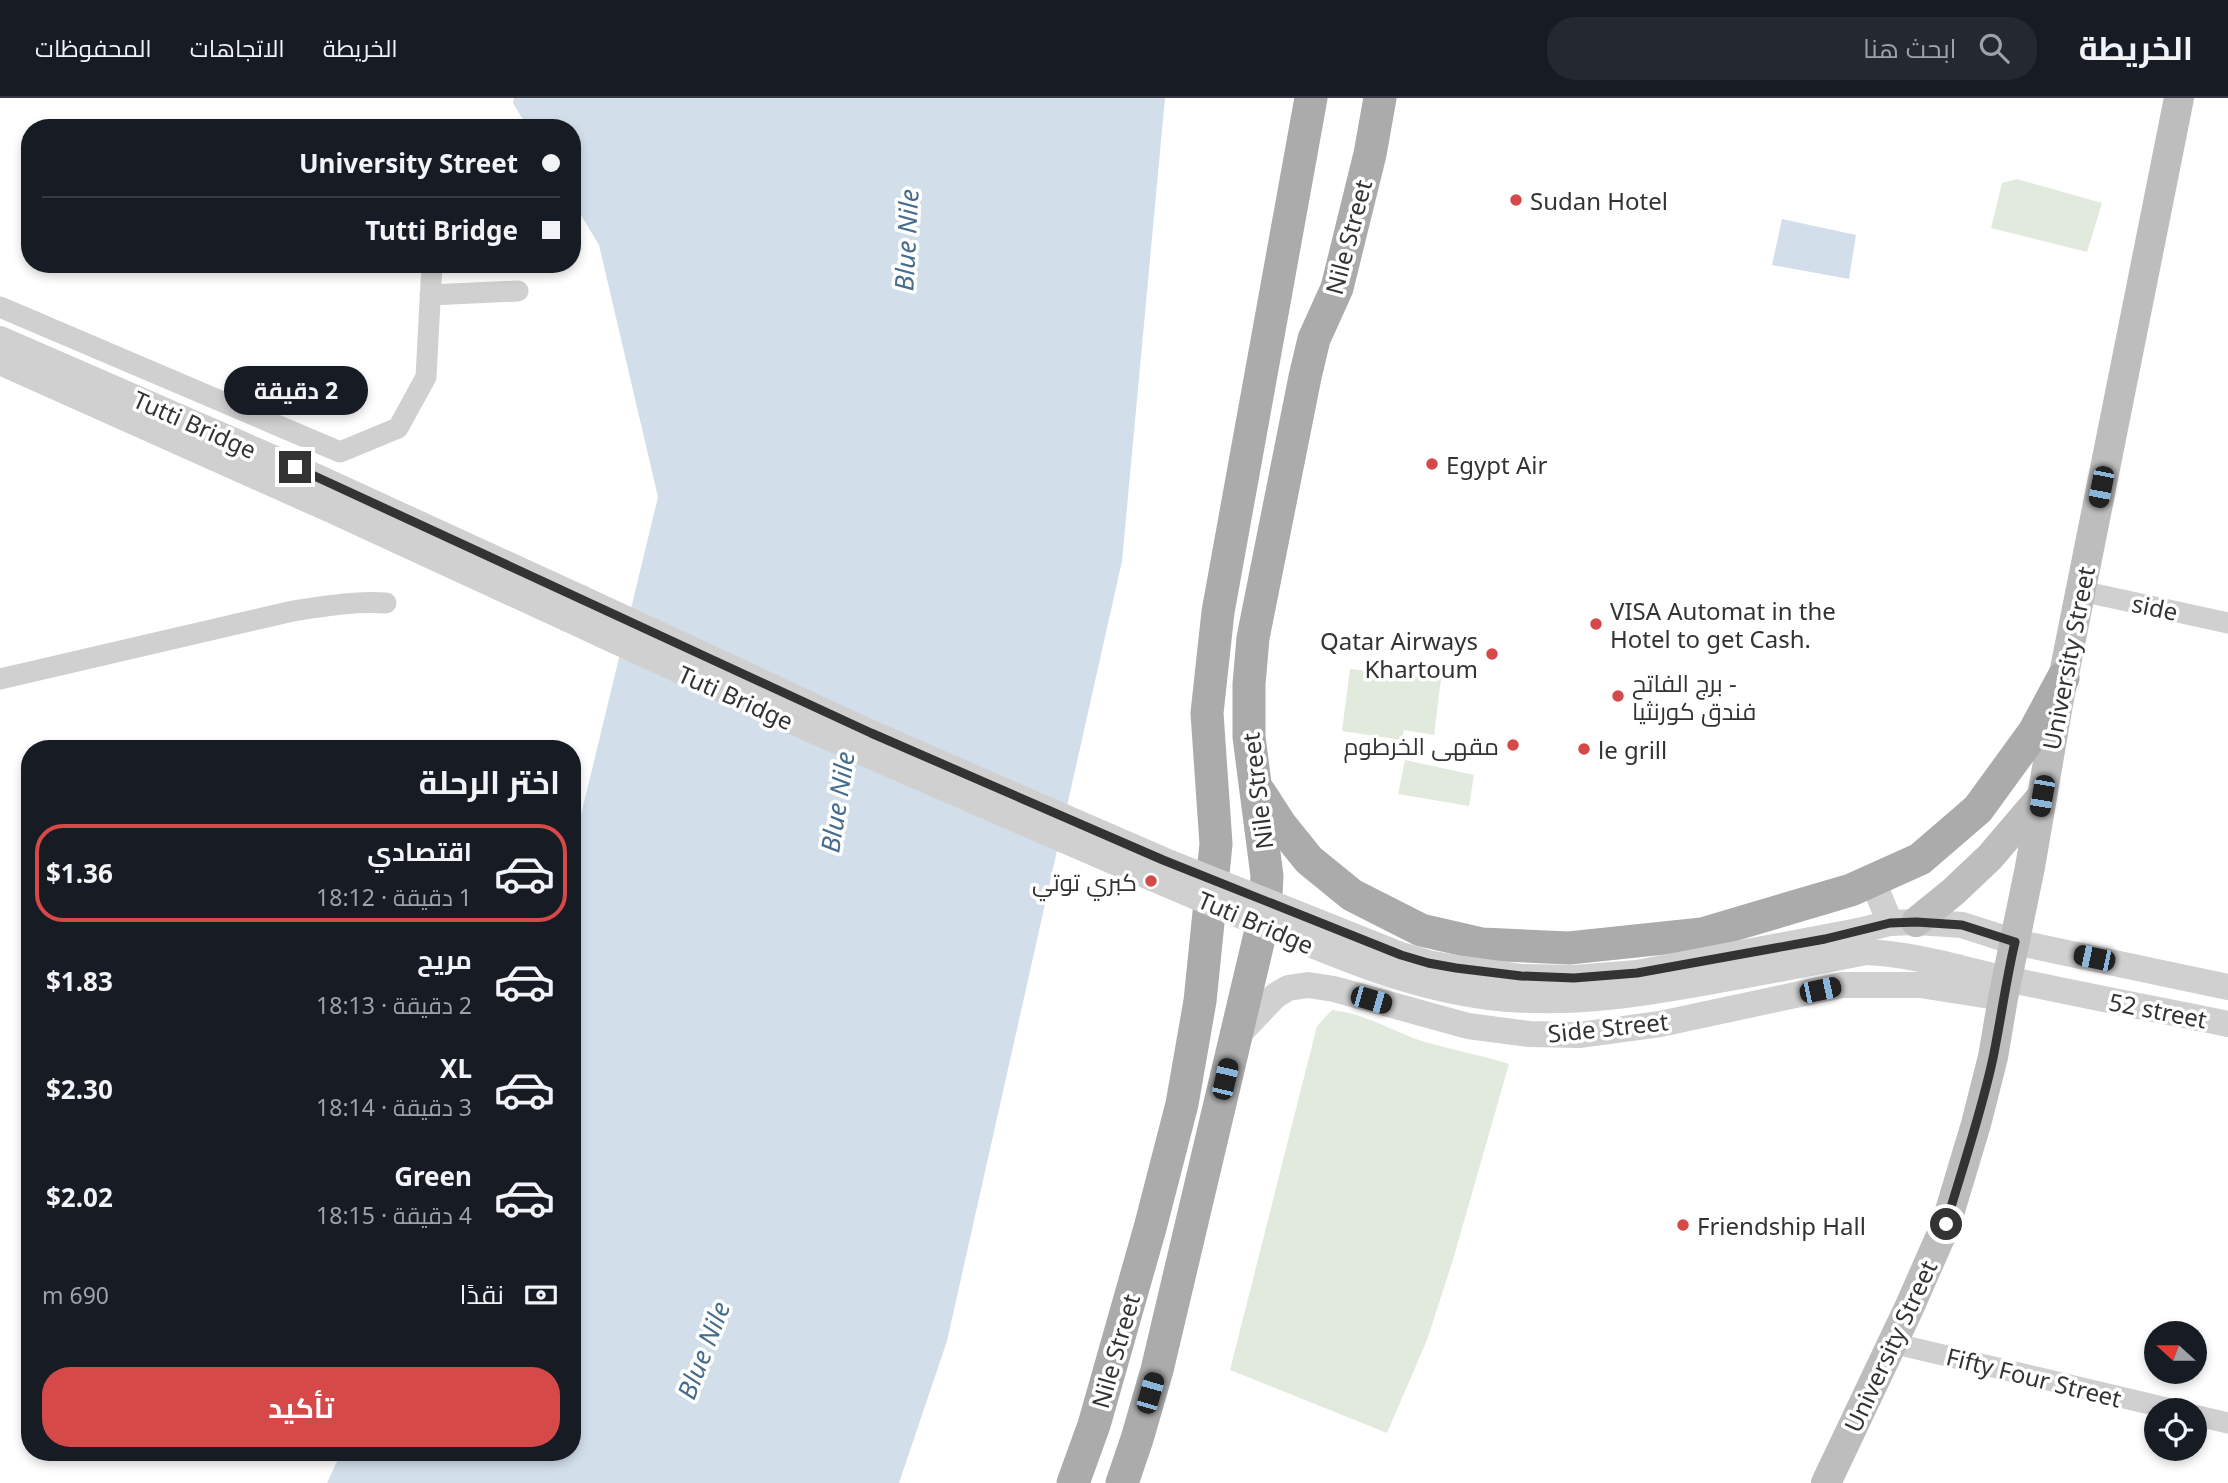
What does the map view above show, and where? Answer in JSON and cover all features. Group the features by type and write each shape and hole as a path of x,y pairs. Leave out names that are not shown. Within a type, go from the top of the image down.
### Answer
{"main road":[{"name":"Nile Street","path":"1073,1483 1094,1424 1150,1227 1181,1104 1200,1001 1216,844 1208,713 1217,612 1311,98"},
{"name":"Nile Street","path":"1122,1483 1157,1370 1265,913 1267,876 1249,737 1249,684 1253,638 1311,352 1337,288 1370,154 1380,98"},
{"name":"University Street","path":"1826,1483 1946,1224 1993,1058 2063,678 2179,98"},
{"path":"1253,782 1280,824 1309,860 1352,895 1421,930 1482,944 1569,948 1702,934 1851,890 1920,859 1978,809 2034,733 2063,678"},
{"path":"1903,923 1953,892 1990,857 2042,796"},
{"path":"1094,1424 1137,1439"}],"street":[{"path":"0,307 340,452 398,428 426,377 431,273"},
{"path":"430,295 518,291"},
{"name":"Tuti Bridge","path":"0,339 332,484 871,733 1163,860 1401,955 1469,970 1574,978 1637,973 1862,942"},
{"name":"Tuti Bridge","path":"0,362 851,748 1348,960 1406,980 1448,991 1490,997 1547,1001 1589,1000 1644,994 1862,942"},
{"name":"side","path":"2081,591 2228,623"},
{"path":"0,680 293,611 339,603 386,603"},
{"path":"1873,881 1903,923"},
{"name":"52 street","path":"1862,942 1903,923 1962,925 2015,942 2228,987"},
{"path":"1862,942 2005,988"},
{"name":"Side Street","path":"1235,1038 1275,996 1288,988 1308,985 1334,989 1468,1026 1529,1034 1579,1035 1660,1024 1842,985 2005,988"},
{"name":"52 street","path":"2005,988 2228,1024"},
{"name":"Fifty Four Street","path":"1892,1343 2144,1403"},
{"path":"2207,1418 2228,1423"}],"shaded area":[{"path":"2017,179 2102,203 2087,252 1991,228 2002,183"},
{"path":"1350,669 1441,679 1434,735 1404,730 1401,740 1342,731"},
{"path":"1405,760 1474,775 1469,806 1398,794"},
{"path":"1332,1010 1367,1019 1425,1042 1509,1064 1427,1340 1387,1433 1230,1370 1317,1026"}],"water":[{"name":"Blue Nile","path":"514,98 1165,98 1122,561 947,1341 899,1483 327,1483 337,1461 581,1461 581,815 658,497 599,245 581,215 581,119 523,119 513,103"},
{"path":"1782,219 1856,235 1849,279 1772,265"}],"place":[{"name":"Sudan Hotel","path":"1516,200"},
{"name":"Egypt Air","path":"1432,464"},
{"name":"VISA Automat in the Hotel to get Cash.","path":"1596,624"},
{"name":"Qatar Airways Khartoum","path":"1492,654"},
{"name":"برج الفاتح - فندق كورنثيا","path":"1618,696"},
{"name":"مقهى الخرطوم","path":"1513,745"},
{"name":"le grill","path":"1584,749"},
{"name":"كبري توتي","path":"1151,881"},
{"name":"Friendship Hall","path":"1683,1225"}],"route":[{"path":"295,467 871,733 1163,860 1401,955 1428,963 1521,976 1574,978 1637,973 1825,939 1890,923 1916,922 1962,925 2015,942 1993,1058 1946,1224"}]}
